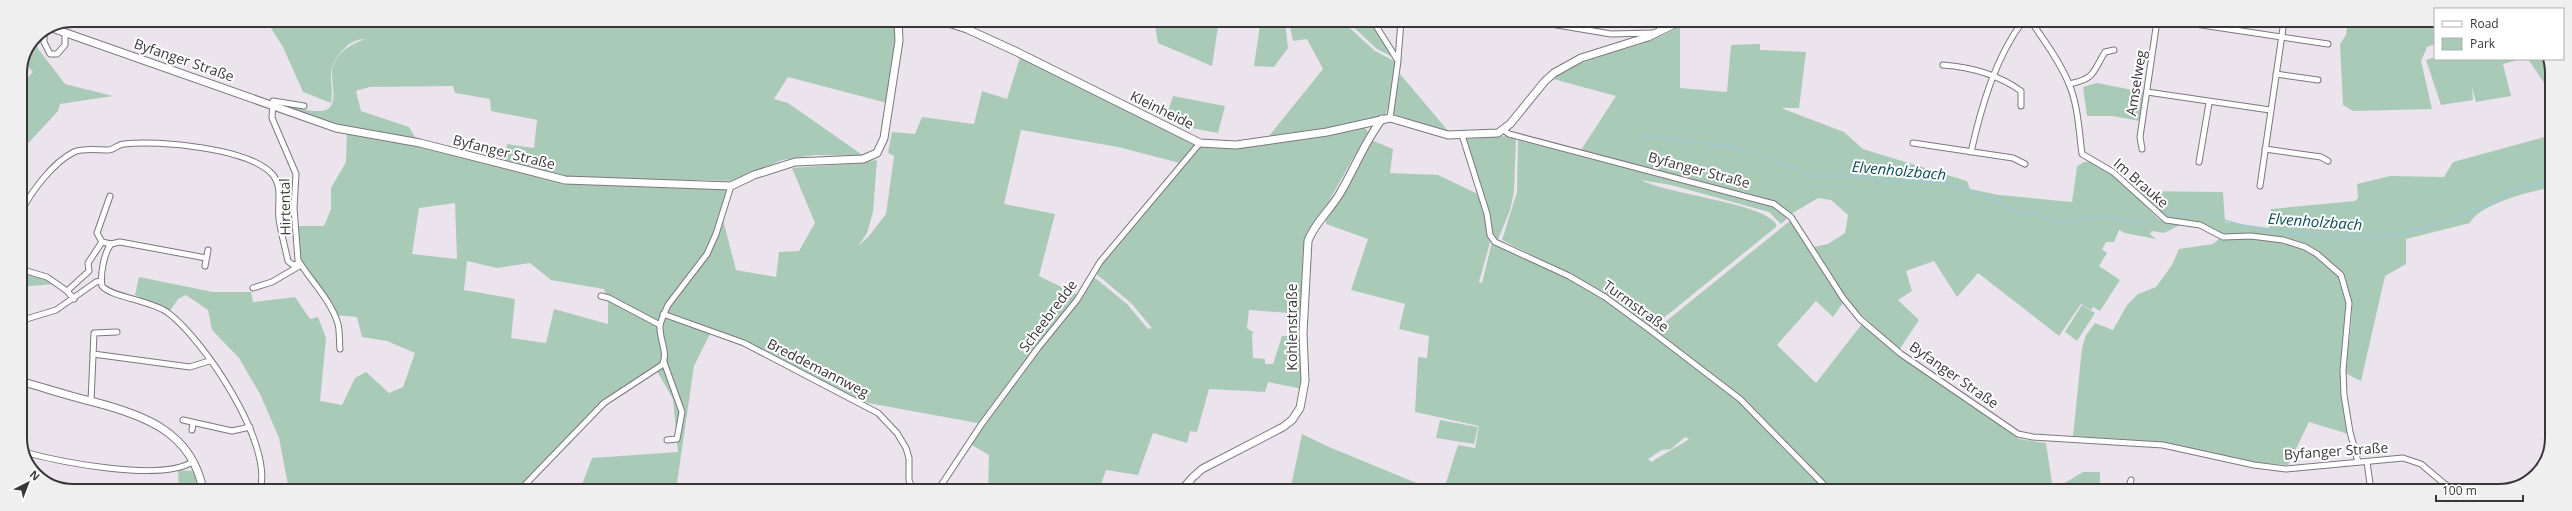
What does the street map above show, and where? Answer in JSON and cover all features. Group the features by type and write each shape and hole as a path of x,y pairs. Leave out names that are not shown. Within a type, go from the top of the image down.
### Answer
{"street":[{"path":"667,440 677,439 682,412 664,362 660,325 668,305 707,254 718,229 733,185 795,162 863,158 877,153 884,138 899,41 898,27"},
{"name":"Kleinheide","path":"961,27 1014,51 1200,143 1236,145 1327,132 1390,118"},
{"path":"1377,27 1398,61"},
{"path":"1400,27 1398,61 1390,118 1443,134 1493,133 1503,130 1554,73 1581,58 1657,33 1669,27"},
{"path":"1569,27 1611,34 1657,33"},
{"path":"1971,152 1981,112 1994,76 2020,27"},
{"name":"Im Brauke","path":"2035,27 2049,48 2069,84 2077,114 2082,154 2113,172 2137,192 2160,216 2172,222 2200,225 2223,237 2282,240 2305,247 2327,261 2341,275 2348,303 2343,370 2344,395 2350,432 2358,462"},
{"name":"Amselweg","path":"2142,149 2140,137 2156,27"},
{"path":"2215,27 2328,44"},
{"path":"2260,186 2283,27"},
{"name":"Byfanger Straße","path":"56,30 336,128 420,143 565,180 733,185"},
{"path":"44,37 44,42 50,54 57,54 65,45 65,33"},
{"path":"2069,84 2088,79 2098,68 2105,52 2114,50"},
{"path":"1943,64 1969,68 1994,76 2021,91 2021,106"},
{"path":"2276,74 2318,80"},
{"path":"2147,92 2209,103 2270,110"},
{"name":"Byfanger Straße","path":"271,105 273,101 304,106"},
{"path":"2199,162 2209,103"},
{"name":"Hirtental","path":"271,105 272,118 296,174 294,208 300,264"},
{"name":"Kohlenstraße","path":"1187,484 1202,469 1284,427 1297,413 1304,388 1303,333 1308,241 1313,231 1338,196 1367,140 1382,119"},
{"name":"Byfanger Straße","path":"1503,130 1774,204 1782,208 1791,217 1843,298 1860,319 1901,354 2018,434 2032,437 2163,445 2254,466 2286,469 2358,462 2411,460 2421,464 2445,484"},
{"name":"Turmstraße","path":"1462,134 1488,214 1490,236 1495,242 1569,276 1605,297 1650,330 1740,399 1823,484"},
{"name":"Scheebredde","path":"942,484 981,425 1038,348 1077,300 1100,262 1200,143"},
{"path":"1913,143 2013,158 2025,164"},
{"path":"27,202 38,185 76,151 109,150 123,144 170,144 208,149 248,159 272,175 279,188 279,220 288,261 293,265 300,264 305,268 338,322 340,349"},
{"path":"2265,149 2321,157 2328,161"},
{"path":"110,196 97,233 102,242 111,244 120,242 206,258"},
{"path":"67,291 89,271 88,263 102,242"},
{"path":"111,244 107,251 101,281 106,291 142,300 166,312 190,335 240,406 250,426 260,455 261,484"},
{"path":"205,266 208,250"},
{"path":"253,288 272,282 300,264"},
{"path":"27,271 47,277 67,291 74,299"},
{"path":"27,319 56,310 74,299 96,282 101,281"},
{"path":"601,296 610,298 660,325"},
{"name":"Breddemannweg","path":"664,314 744,343 878,413 897,433 906,448 909,458 909,480 911,484"},
{"path":"91,401 94,333 117,332"},
{"path":"93,354 190,367 209,361"},
{"path":"526,484 604,403 664,362"},
{"path":"27,383 151,420 170,434 192,462 201,484"},
{"path":"183,420 235,431 250,426"},
{"path":"192,430 193,423"},
{"path":"29,453 71,463 126,470 179,467 192,462"},
{"path":"2367,462 2369,484"},
{"path":"2130,484 2131,480"}],"green space":[{"path":"270,27 896,27 894,59 887,103 788,77 774,99 788,103 864,156 815,155 782,160 734,181 695,180 694,184 728,188 721,212 736,270 776,277 779,252 799,251 815,223 792,168 859,163 877,160 873,212 867,233 859,245 869,236 886,214 894,156 888,153 892,132 915,134 922,117 974,124 982,91 1007,99 1020,57 1196,144 1180,163 1118,147 1021,130 1004,204 1055,214 1039,276 1082,297 1094,277 1127,304 1148,329 1152,328 1131,303 1094,272 1200,144 1257,145 1308,139 1363,126 1368,132 1330,199 1310,229 1303,248 1301,314 1249,310 1247,328 1254,333 1252,334 1253,358 1265,359 1265,364 1273,364 1282,336 1299,336 1303,389 1268,382 1265,392 1209,389 1197,432 1190,431 1187,443 1153,433 1138,475 1106,470 1101,484 988,484 989,455 970,444 983,424 868,403 711,332 694,366 677,484 582,484 592,458 678,452 673,399 657,371 629,386 594,414 574,438 528,484 288,484 279,438 260,394 239,358 212,330 208,310 186,295 178,299 170,311 135,295 139,277 213,292 251,292 253,302 295,297 310,319 318,317 326,338 320,401 342,405 355,378 366,372 389,393 403,387 415,353 387,341 362,337 357,317 335,315 298,260 298,226 324,226 331,209 331,188 346,162 347,130 278,104 311,111 328,109 331,105 333,99 332,71 335,61 346,49 365,39 348,45 337,57 333,64 331,70 331,103 303,92 283,47","holes":["453,86 455,93 490,99 491,111 537,120 534,148 507,144 505,164 418,142 409,127 361,111 356,91 369,87","455,203 457,259 412,254 419,208","467,261 497,268 530,263 551,280 604,289 608,301 608,324 554,309 546,343 511,338 515,299 464,290"]},
{"path":"1155,27 1218,27 1212,66 1158,43"},
{"path":"1260,27 1286,27 1288,48 1274,67 1254,66"},
{"path":"1290,27 1349,27 1375,51 1396,62 1390,102 1385,116 1326,128 1269,136 1323,69 1307,39 1293,41"},
{"path":"1353,27 1375,27 1395,58 1377,49"},
{"path":"1680,27 1680,88 1727,92 1731,45 1760,44 1760,50 1806,52 1799,108 1781,108 1844,132 1863,149 1967,181 1970,189 1999,195 2072,202 2077,167 2086,162 2097,164 2109,171 2122,182 2162,221 2180,225 2164,233 2152,231 2150,234 2156,239 2125,233 2119,230 2114,242 2106,242 2102,249 2107,253 2099,266 2120,280 2100,311 2093,307 2091,310 2081,304 2059,336 1978,273 1957,297 1934,261 1906,271 1912,291 1898,300 1919,320 1899,350 1850,304 1814,247 1828,244 1845,233 1848,215 1831,200 1818,198 1791,214 1771,200 1581,150 1616,96 1553,79 1586,61 1659,37"},
{"path":"2347,27 2434,27 2434,44 2427,47 2421,61 2432,109 2353,111 2343,105 2340,44 2346,35"},
{"path":"37,45 65,84 113,96 60,104 58,111 27,144 27,78 33,72 28,66 28,64 30,55"},
{"path":"2434,57 2434,60 2517,60 2503,64 2511,96 2476,102 2472,87 2473,100 2441,105 2426,60"},
{"path":"2529,60 2543,60 2545,84"},
{"path":"1400,74 1449,132 1393,114"},
{"path":"2097,83 2143,92 2140,121 2112,116 2087,116 2083,87"},
{"path":"1173,96 1225,106 1218,133 1192,128 1170,119 1167,114"},
{"path":"1505,136 1516,138 1514,192 1510,210 1497,242 1492,233 1466,142 1467,139"},
{"path":"2545,137 2545,189 2519,195 2483,210 2475,216 2470,223 2406,239 2406,264 2385,276 2361,381 2345,373 2352,310 2349,292 2339,272 2324,257 2305,246 2284,239 2270,237 2229,236 2220,234 2195,222 2171,220 2157,212 2137,191 2223,192 2225,222 2269,228 2271,209 2355,201 2358,198 2357,184 2390,176 2444,177 2453,162"},
{"path":"1518,139 1774,207 1789,217 1781,224 1769,212 1671,185 1641,180 1671,190 1753,210 1768,217 1776,224 1776,227 1650,329 1592,288 1593,286 1502,240 1517,192"},
{"path":"1371,140 1393,149 1390,173 1438,175 1478,194 1484,209 1491,239 1479,282 1482,283 1492,242 1570,278 1604,298 1731,393 1820,484 1446,484 1458,445 1475,448 1479,426 1415,412 1418,357 1427,358 1429,336 1399,329 1405,304 1351,290 1368,239 1326,224 1326,217","holes":["1685,437 1689,439 1652,462 1648,459 1662,450 1671,449"]},
{"path":"1791,220 1843,303 1833,317 1816,301 1777,345 1816,383 1862,324 1914,366 2019,439 2046,443 2052,484 1827,484 1745,402 1654,331"},
{"path":"2220,238 2263,240 2304,248 2322,258 2335,271 2344,289 2348,313 2347,328 2340,366 2340,381 2348,434 2309,422 2288,465 2253,462 2163,442 2073,436 2082,348 2086,335 2095,323 2113,330 2127,305 2138,294 2156,287 2172,265 2179,249 2213,244"},
{"path":"27,273 41,276 55,284 27,286"},
{"path":"2082,305 2095,313 2077,341 2065,332"},
{"path":"1440,420 1478,427 1474,444 1436,438"},
{"path":"1302,434 1329,447 1419,484 1291,484"},
{"path":"178,470 192,471 196,476 197,484 179,484"},
{"path":"2083,472 2100,472 2100,484 2063,484"}],"waterway":[{"name":"Elvenholzbach","path":"1641,135 1731,147 1795,167 1810,176 1856,176 1886,181 1941,182 1985,196 2022,214 2038,215 2062,223 2101,216 2137,222 2152,221"},
{"name":"Elvenholzbach","path":"2164,214 2196,212 2249,227 2318,236 2372,236 2400,234 2450,220 2488,205 2510,191 2545,183"}]}
